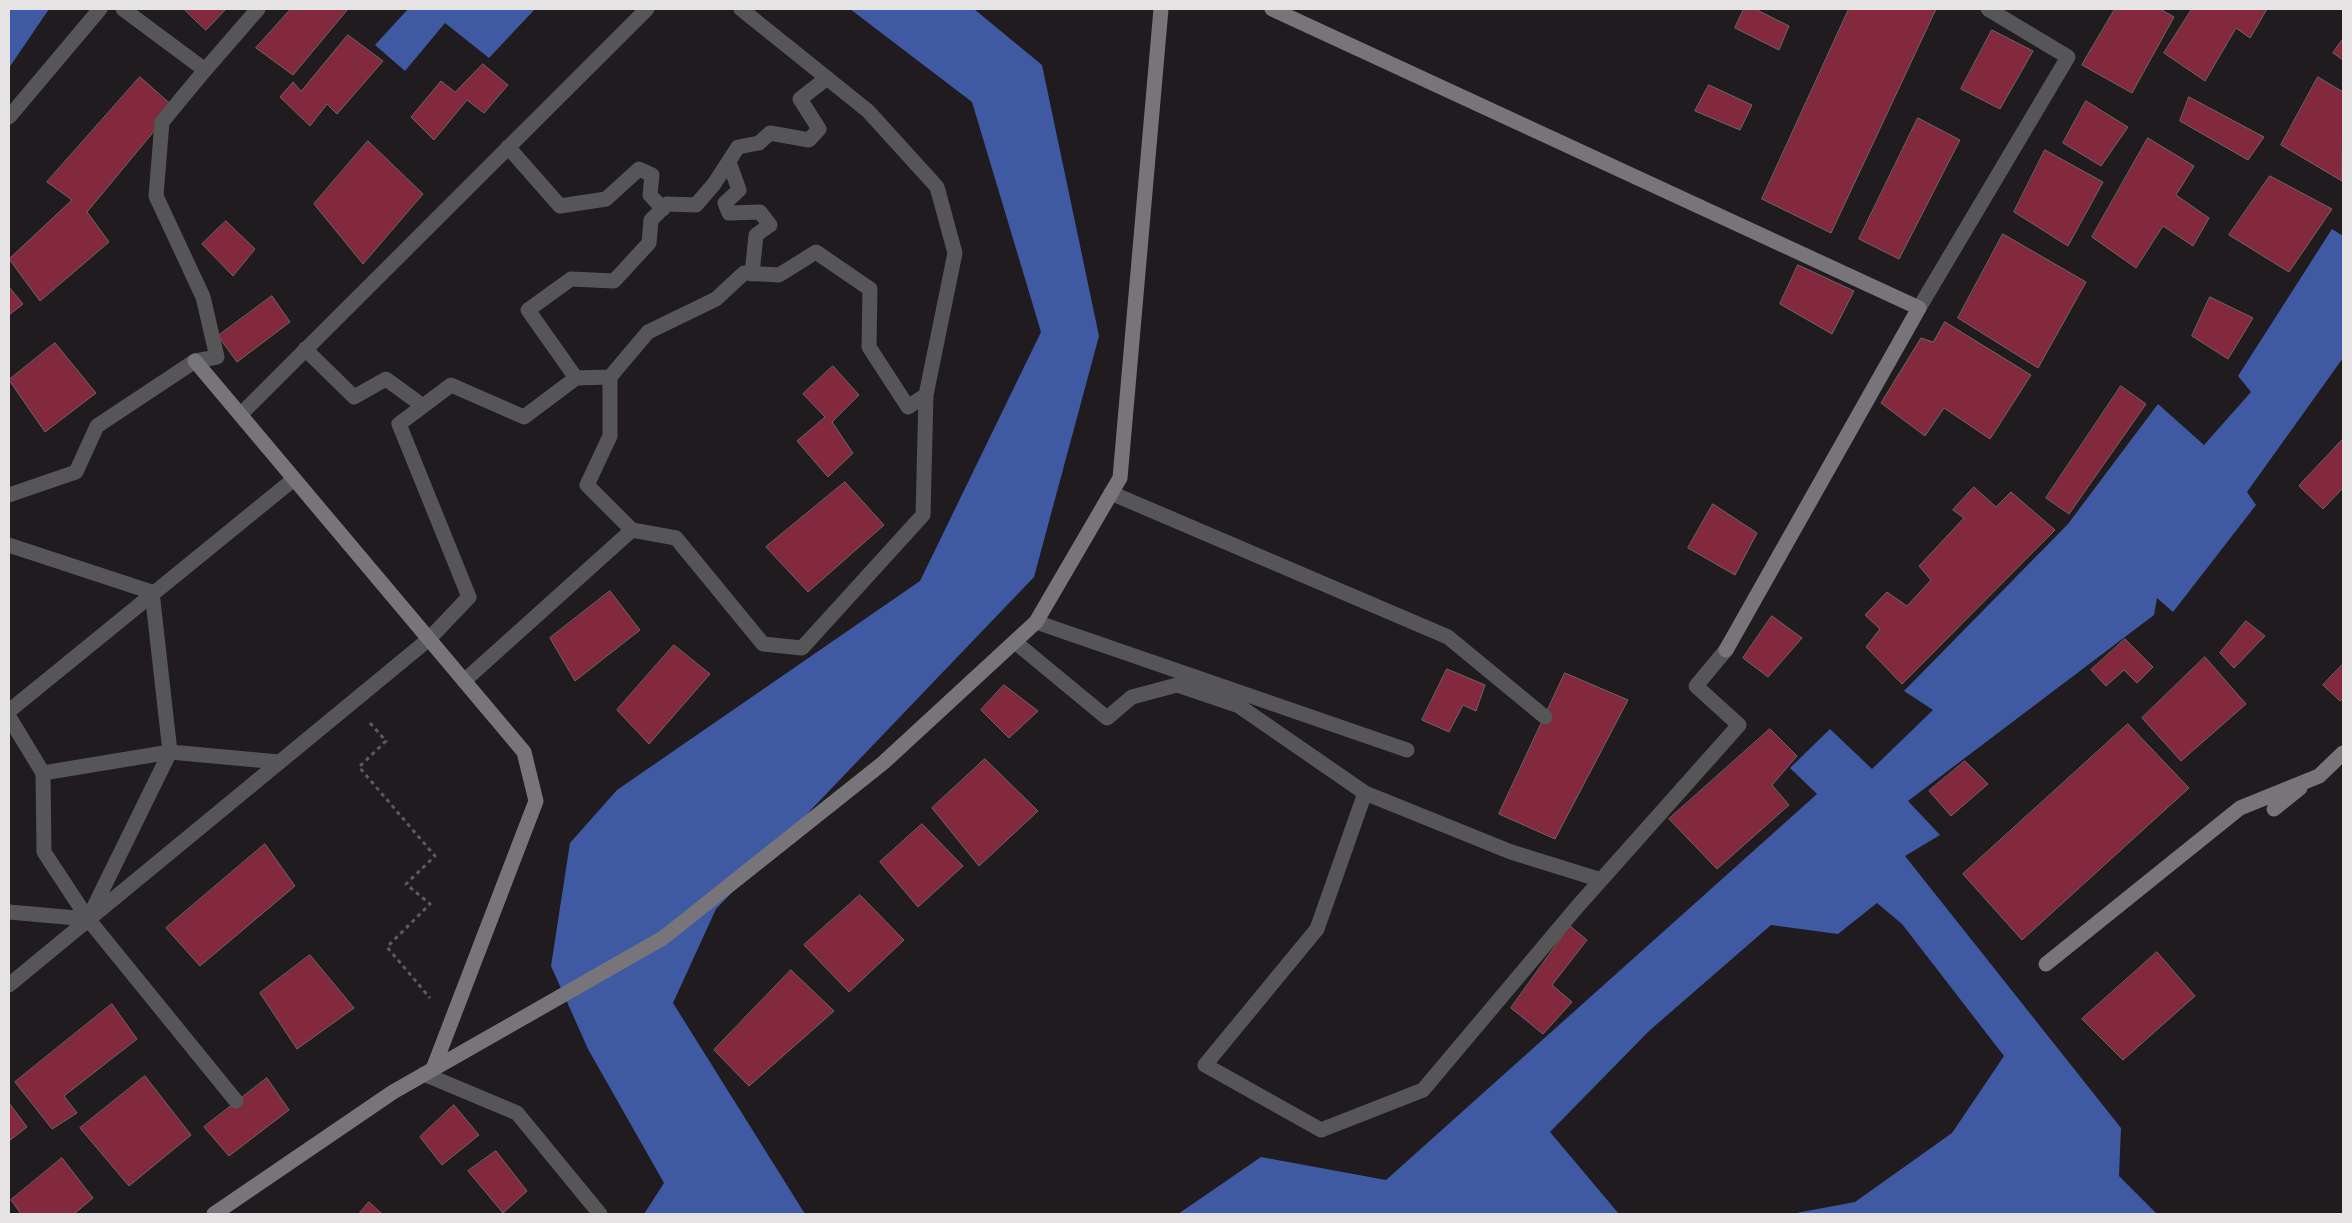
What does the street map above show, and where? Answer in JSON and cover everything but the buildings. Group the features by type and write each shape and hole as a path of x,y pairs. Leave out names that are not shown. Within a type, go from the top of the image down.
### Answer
{"street":[{"path":"9,117 100,9"},
{"path":"123,9 205,70"},
{"path":"241,414 647,9"},
{"path":"742,9 868,112 937,186 955,253 926,395 923,515 802,648 763,644 676,538 632,530 587,485 610,436 610,377 648,332 716,299 744,274 779,275 816,252 870,288 869,347 908,407 926,395"},
{"path":"214,1214 393,1092 663,938 883,764 1036,622 1120,478 1162,9"},
{"path":"1272,9 1919,308"},
{"path":"1365,792 1318,929 1205,1065 1321,1130 1423,1090 1601,880 1739,725 1696,686 1726,650 1919,308 2068,57 1988,9"},
{"path":"9,495 76,472 97,426 195,361 216,357 204,296 156,196 162,122 253,10"},
{"path":"576,378 528,310 571,279 614,282 649,243 651,220 668,204 696,205 714,184 738,147 759,143 770,133 809,140 819,129 800,100 827,78"},
{"path":"508,147 560,206 606,199 639,169 652,175 650,194 663,209"},
{"path":"729,162 739,190 725,203 729,213 760,212 770,225 756,235 752,274"},
{"path":"305,350 354,397 386,379 423,406"},
{"path":"195,361 524,752 536,801 451,1024 429,1072"},
{"path":"9,985 429,639 469,597 399,424 451,385 524,417 576,378 610,377"},
{"path":"9,711 152,592 294,479"},
{"path":"1111,493 1448,637 1545,717"},
{"path":"464,681 632,530"},
{"path":"9,545 152,592"},
{"path":"88,919 170,752 152,592"},
{"path":"1036,622 1407,750"},
{"path":"1015,642 1107,718 1132,697 1177,685 1239,706 1365,792 1510,852 1601,880"},
{"path":"9,717 43,773 44,852 88,919 236,1101"},
{"path":"43,773 170,752 280,762"},
{"path":"2274,809 2343,752"},
{"path":"2046,964 2240,808 2319,776 2343,752"},
{"path":"9,912 88,919"},
{"path":"429,1072 517,1113 600,1214"}],"path":[{"path":"352,702 386,741 359,767 435,856 406,884 430,904 386,947 451,1024"}],"water":[{"path":"9,9 49,9 9,68"},
{"path":"408,9 535,9 489,58 445,23 405,71 375,45"},
{"path":"850,9 974,9 1042,65 1099,336 1034,577 716,909 673,1003 805,1214 644,1214 664,1183 588,1049 551,966 570,843 617,790 920,581 1041,332 972,102"},
{"path":"2332,229 2343,236 2343,358 2247,492 2256,505 2173,612 2157,598 2154,615 1908,801 1940,835 1905,856 2121,1128 2119,1176 2157,1214 1791,1214 1855,1202 1952,1133 2004,1056 1902,924 1877,903 1838,934 1771,925 1649,1031 1550,1132 1619,1214 1178,1214 1261,1157 1386,1180 1817,794 1790,768 1830,729 1872,769 1933,710 1904,691 2068,524 2158,404 2204,445 2251,392 2238,376"}]}
